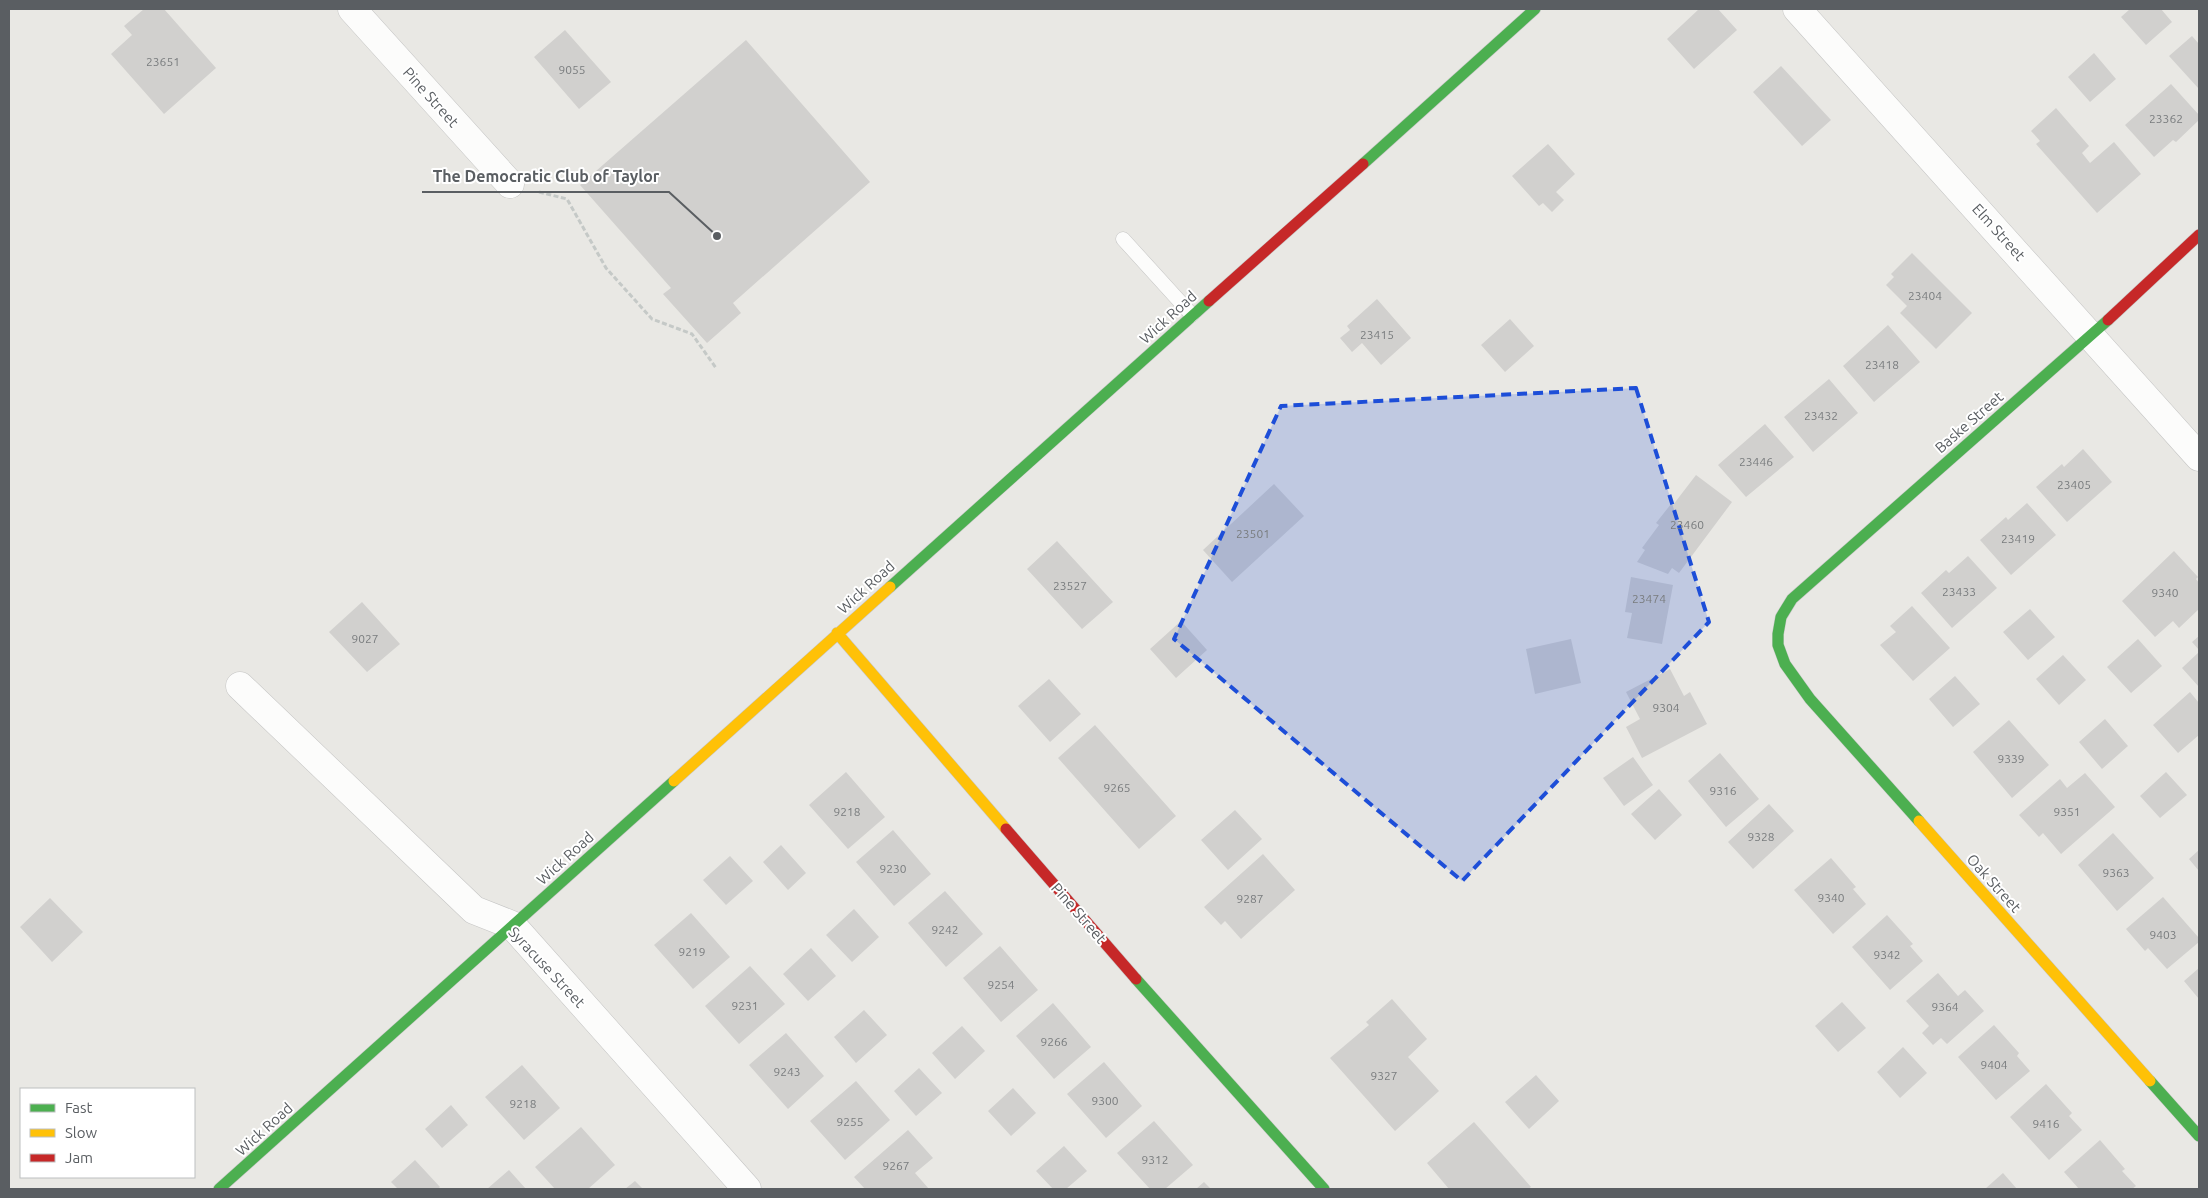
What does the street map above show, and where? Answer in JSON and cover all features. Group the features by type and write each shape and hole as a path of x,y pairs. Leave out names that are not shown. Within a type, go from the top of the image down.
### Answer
{"street":[{"name":"Pine Street","path":"352,9 510,184"},
{"name":"Wick Road","path":"219,1189 1534,9"},
{"name":"Elm Street","path":"1797,9 2199,457"},
{"name":"Baske Street","path":"1777,642 1779,622 1792,599 2091,335 2199,235"},
{"name":"Pine Street","path":"838,632 1112,952 1324,1189"},
{"name":"Oak Street","path":"1777,642 1783,661 1792,677 1810,699 2199,1136"},
{"name":"Syracuse Street","path":"240,686 474,910 512,925 746,1189"}],"lane":[{"path":"1123,239 1192,315"}],"path":[{"path":"510,184 567,200 606,268 652,319 692,334 716,368"}],"highlighted area":[{"path":"1636,388 1709,622 1462,881 1174,639 1281,406"}],"building":[{"path":"144,9 164,9 216,68 164,114 111,54 132,35 124,26"},
{"path":"1699,9 1718,9 1737,30 1694,69 1667,39"},
{"path":"2130,9 2161,9 2172,22 2146,45 2121,17"},
{"path":"565,30 611,82 579,109 534,57"},
{"path":"2192,36 2199,44 2199,89 2169,56"},
{"path":"746,40 870,182 733,303 741,313 707,343 663,294 671,288 580,185"},
{"path":"2094,53 2116,79 2090,102 2068,77"},
{"path":"1781,66 1831,120 1802,146 1753,92"},
{"path":"2171,84 2199,115 2199,120 2176,142 2173,140 2154,157 2125,125"},
{"path":"2056,108 2089,146 2082,153 2090,163 2114,142 2141,174 2097,213 2036,144 2040,141 2031,131"},
{"path":"1548,144 1575,174 1556,192 1564,200 1552,212 1543,203 1539,206 1512,176"},
{"path":"1912,253 1972,313 1936,349 1900,313 1907,306 1886,285 1894,277 1891,274"},
{"path":"1377,299 1411,338 1381,365 1362,343 1352,352 1340,338 1350,330 1347,326"},
{"path":"1510,319 1534,346 1505,372 1481,345"},
{"path":"1888,325 1920,362 1874,402 1843,366"},
{"path":"1829,379 1858,413 1813,452 1784,417"},
{"path":"1765,424 1794,457 1746,497 1718,465"},
{"path":"2083,449 2112,482 2067,522 2036,487 2062,464 2064,467"},
{"path":"1696,475 1732,502 1679,573 1672,568 1668,574 1637,562 1645,550 1642,548 1659,525 1656,523 1671,504 1673,505"},
{"path":"1274,484 1304,516 1232,582 1203,550"},
{"path":"2027,503 2056,535 2011,575 1980,540 2006,517 2008,520"},
{"path":"1057,541 1113,602 1082,629 1027,569"},
{"path":"2174,551 2198,577 2196,579 2199,583 2199,609 2179,628 2173,621 2155,637 2122,601"},
{"path":"1968,556 1997,588 1952,628 1921,593 1946,570 1949,573"},
{"path":"1631,577 1673,585 1662,644 1627,638 1632,613 1625,612"},
{"path":"362,602 400,644 367,672 329,632"},
{"path":"1912,606 1950,648 1913,681 1880,645 1896,632 1890,626"},
{"path":"2030,609 2055,637 2028,660 2003,632"},
{"path":"1181,621 1207,650 1176,678 1150,649"},
{"path":"2199,636 2199,650 2192,642"},
{"path":"1571,639 1581,683 1535,694 1526,649"},
{"path":"2138,639 2162,666 2131,693 2107,667"},
{"path":"2199,652 2199,687 2182,668"},
{"path":"2063,655 2086,680 2059,705 2036,679"},
{"path":"1670,669 1684,696 1690,692 1707,724 1642,758 1626,727 1640,719 1626,692"},
{"path":"1955,676 1980,704 1953,727 1929,699"},
{"path":"1049,679 1081,714 1050,742 1018,706"},
{"path":"2190,692 2199,703 2199,735 2178,753 2153,725"},
{"path":"2105,719 2128,746 2102,769 2079,742"},
{"path":"2009,720 2049,765 2012,798 1973,752"},
{"path":"1095,725 1176,816 1139,849 1058,758"},
{"path":"1720,753 1759,799 1726,827 1688,781"},
{"path":"1633,757 1653,785 1624,806 1603,778"},
{"path":"846,772 885,817 848,849 809,805"},
{"path":"2166,772 2187,795 2160,818 2140,796"},
{"path":"2085,773 2115,807 2061,854 2043,833 2039,837 2019,815 2060,779 2067,788"},
{"path":"1659,789 1682,815 1655,840 1631,814"},
{"path":"1769,804 1794,831 1753,869 1728,842"},
{"path":"1235,810 1262,839 1228,870 1201,840"},
{"path":"893,830 931,874 894,906 856,862"},
{"path":"2113,833 2154,878 2117,911 2078,865"},
{"path":"781,845 806,873 788,890 763,862"},
{"path":"2199,850 2199,871 2189,859"},
{"path":"1263,854 1295,890 1241,939 1225,921 1221,925 1204,907"},
{"path":"730,856 753,881 726,905 703,880"},
{"path":"1831,858 1856,887 1853,889 1866,904 1833,934 1794,890"},
{"path":"945,891 983,934 946,967 908,923"},
{"path":"2163,897 2199,938 2199,942 2167,969 2148,948 2145,951 2126,929"},
{"path":"50,898 83,932 52,962 20,927"},
{"path":"854,909 879,937 852,962 826,935"},
{"path":"691,913 730,957 693,989 654,945"},
{"path":"1887,915 1913,944 1910,946 1923,961 1890,990 1852,947"},
{"path":"1000,946 1038,990 1001,1022 963,978"},
{"path":"811,948 836,976 808,1001 783,974"},
{"path":"750,966 785,1004 739,1044 705,1006"},
{"path":"2199,968 2199,999 2184,981"},
{"path":"1938,973 1958,996 1965,990 1984,1011 1947,1044 1941,1038 1933,1045 1922,1033 1929,1026 1906,1001"},
{"path":"1392,999 1427,1039 1408,1057 1439,1091 1395,1131 1330,1058 1369,1025 1366,1022"},
{"path":"1842,1002 1866,1028 1838,1052 1815,1026"},
{"path":"1053,1003 1091,1047 1054,1079 1016,1036"},
{"path":"864,1010 887,1035 856,1063 834,1037"},
{"path":"1994,1025 2019,1053 2017,1056 2030,1071 1996,1100 1958,1057"},
{"path":"962,1026 985,1051 955,1079 932,1053"},
{"path":"786,1033 824,1076 788,1109 749,1065"},
{"path":"1903,1047 1927,1073 1900,1098 1877,1072"},
{"path":"1104,1062 1142,1106 1106,1138 1067,1094"},
{"path":"522,1065 560,1108 524,1140 485,1097"},
{"path":"919,1068 942,1093 916,1116 894,1091"},
{"path":"1536,1075 1559,1101 1529,1129 1505,1102"},
{"path":"856,1081 890,1120 845,1160 810,1121"},
{"path":"2046,1084 2072,1113 2069,1116 2082,1130 2049,1160 2010,1117"},
{"path":"1013,1088 1036,1113 1011,1136 988,1111"},
{"path":"451,1105 468,1125 442,1148 425,1129"},
{"path":"1154,1121 1193,1165 1165,1189 1150,1189 1117,1153"},
{"path":"1474,1122 1531,1187 1528,1189 1449,1189 1427,1163"},
{"path":"581,1127 615,1165 588,1189 555,1189 535,1167"},
{"path":"908,1130 933,1158 915,1173 929,1189 865,1189 854,1177"},
{"path":"2100,1140 2125,1169 2122,1171 2136,1186 2132,1189 2079,1189 2064,1172"},
{"path":"1064,1146 1087,1171 1066,1189 1053,1189 1036,1171"},
{"path":"415,1160 440,1187 438,1189 398,1189 391,1182"},
{"path":"509,1170 526,1189 487,1189"},
{"path":"2003,1173 2017,1189 1985,1189"},
{"path":"635,1181 643,1189 625,1189"},
{"path":"1204,1182 1211,1189 1196,1189"}],"traffic: fast":[{"path":"1363,164 1535,9"},
{"path":"890,587 1209,301"},
{"path":"1919,821 1810,699 1785,664 1778,645 1781,617 1792,599 2108,320"},
{"path":"219,1189 674,781"},
{"path":"1136,979 1324,1189"},
{"path":"2150,1081 2199,1136"}],"traffic: slow":[{"path":"674,781 890,587"},
{"path":"837,633 1006,829"},
{"path":"1919,821 2150,1081"}],"traffic: jam":[{"path":"1209,301 1363,164"},
{"path":"2108,320 2199,235"},
{"path":"1006,829 1136,979"}],"place":[{"name":"The Democratic Club of Taylor","path":"717,236"}]}
